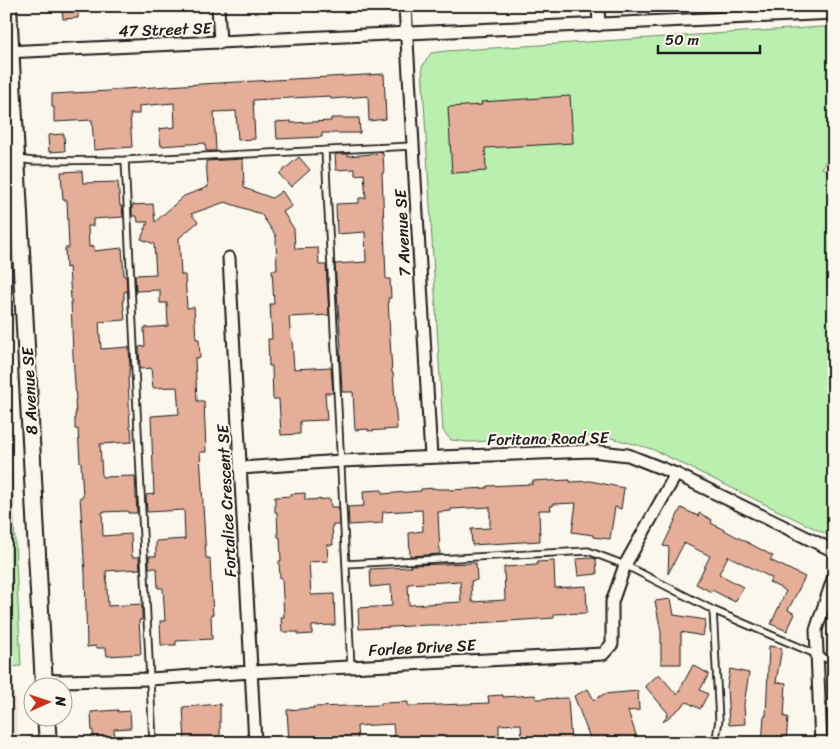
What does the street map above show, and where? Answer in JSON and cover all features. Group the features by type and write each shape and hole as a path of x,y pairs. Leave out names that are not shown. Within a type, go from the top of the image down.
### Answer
{"street":[{"name":"8 Avenue SE","path":"8,6 8,52 16,159 44,676"},
{"path":"218,6 220,43"},
{"name":"7 Avenue SE","path":"405,6 431,457"},
{"path":"598,6 599,25"},
{"name":"47 Street SE","path":"8,52 599,25 788,10 834,13"},
{"name":"Fortalice Crescent SE","path":"229,258 255,743"},
{"name":"Foritana Road SE","path":"241,468 341,461 591,451 628,455 676,474 834,550"},
{"name":"Forlee Drive SE","path":"72,681 150,679 603,654 612,644 612,602 625,565 676,474"},
{"path":"821,743 816,630 834,576"},
{"path":"47,726 48,743"}],"lane":[{"path":"16,159 34,161 125,160 413,146"},
{"path":"325,150 351,667"},
{"path":"125,160 153,743"},
{"path":"346,564 588,551 625,565 713,610 834,662"},
{"path":"710,743 716,738 719,720 713,610"}],"shaded area":[{"path":"834,145 834,174 822,168"},
{"path":"6,667 13,667 18,743 6,743"}],"green space":[{"path":"834,27 834,145 822,168 834,174 834,538 652,449 604,436 469,442 451,440 443,431 422,67 431,53"},
{"path":"6,355 21,666 6,667"}],"building":[{"path":"62,6 78,6 78,18 63,19"},
{"path":"384,74 386,119 369,121 368,96 331,99 330,96 253,100 255,139 238,140 236,111 214,112 216,151 206,151 205,143 161,146 159,129 175,127 174,103 139,106 139,114 130,114 132,147 94,150 92,120 54,122 54,107 52,107 52,94"},
{"path":"570,96 573,143 485,148 486,171 452,173 448,107 482,105 481,102"},
{"path":"331,118 359,118 360,133 322,133 322,137 277,139 276,122 331,121"},
{"path":"64,134 65,151 49,152 48,135"},
{"path":"383,153 386,279 390,279 391,298 388,298 397,429 355,430 353,392 342,392 335,264 366,262 365,232 337,234 336,204 359,203 359,198 366,198 364,174 355,175 355,169 336,170 335,154 348,154 348,156"},
{"path":"299,157 310,170 291,187 279,174"},
{"path":"243,159 244,188 272,198 282,191 292,206 283,212 294,229 295,249 318,248 319,265 326,265 329,315 289,317 294,369 331,367 333,393 325,393 327,420 300,421 300,434 281,435 279,399 273,399 272,366 269,366 268,339 272,339 270,304 274,304 272,270 277,270 276,236 261,214 225,202 191,214 198,222 179,238 181,275 185,275 187,308 194,307 196,339 199,339 200,358 195,358 197,401 204,401 206,452 200,452 206,558 210,558 213,615 211,615 212,639 176,641 176,645 161,645 160,621 165,621 163,588 158,588 157,568 149,568 149,556 156,556 156,541 185,539 184,510 147,512 146,495 154,494 151,416 179,414 177,387 153,388 151,368 140,369 139,347 145,346 144,328 168,326 167,303 160,303 160,290 136,291 135,275 156,274 154,244 141,239 148,222 138,222 137,216 132,216 132,205 153,204 155,222 184,196 208,187 206,161"},
{"path":"82,171 83,183 118,182 120,206 122,206 123,217 93,219 93,226 88,226 89,247 94,246 94,251 122,248 124,276 126,276 127,291 124,292 123,299 125,320 99,322 101,349 129,347 130,369 128,378 132,442 100,444 102,477 135,476 137,513 128,513 128,511 102,512 103,536 131,534 132,557 139,557 140,569 106,571 108,606 142,604 142,620 139,620 141,654 107,656 106,648 87,647 80,497 83,497 78,429 75,429 76,400 71,299 69,267 66,268 65,248 69,248 67,200 63,200 61,172"},
{"path":"532,481 590,481 624,488 621,509 615,507 610,539 572,532 576,503 553,504 553,506 550,506 551,510 539,510 540,541 472,545 471,529 490,528 490,507 451,509 451,511 438,512 440,554 410,556 409,533 423,531 422,510 383,512 382,523 349,525 348,507 364,506 363,491 382,490 382,494 435,488 450,490 487,488 487,486 533,484"},
{"path":"305,493 305,500 330,499 331,507 338,507 339,525 332,525 333,545 327,545 328,561 309,562 311,595 334,594 335,625 312,626 312,634 298,635 298,632 282,632 281,617 284,617 279,561 281,561 280,537 278,537 275,497"},
{"path":"681,508 698,516 699,513 712,520 711,523 773,556 770,560 805,577 788,610 795,614 787,631 771,624 786,591 769,582 772,578 728,556 719,574 743,587 735,602 696,584 710,556 684,543 668,574 669,547 663,546"},
{"path":"576,559 596,559 597,574 578,576"},
{"path":"554,561 555,588 586,586 587,613 554,614 554,618 479,624 359,629 358,608 392,606 391,585 371,587 370,569 411,567 410,565 476,563 477,580 471,581 472,602 505,600 504,567 537,565 537,562","holes":["460,581 461,602 409,605 408,584"]},
{"path":"671,599 674,615 706,620 703,636 681,632 681,664 661,664 661,632 655,601"},
{"path":"769,646 782,648 776,682 786,683 784,717 788,717 786,743 762,743 764,716 766,716"},
{"path":"693,665 709,674 700,690 708,694 700,709 687,702 663,722 668,713 645,686 659,674 677,695"},
{"path":"730,669 749,673 744,704 745,724 729,725 727,687"},
{"path":"588,689 594,700 604,694 638,691 639,710 628,711 637,738 624,743 592,743 574,696"},
{"path":"503,695 503,697 535,695 536,699 568,698 571,743 522,743 521,724 499,725 499,743 395,743 393,724 357,726 358,743 289,743 287,710 408,702 408,706 489,703 488,696"},
{"path":"220,704 220,743 185,743 183,707"},
{"path":"118,710 118,712 130,711 131,728 114,729 115,743 94,743 91,712"}]}
